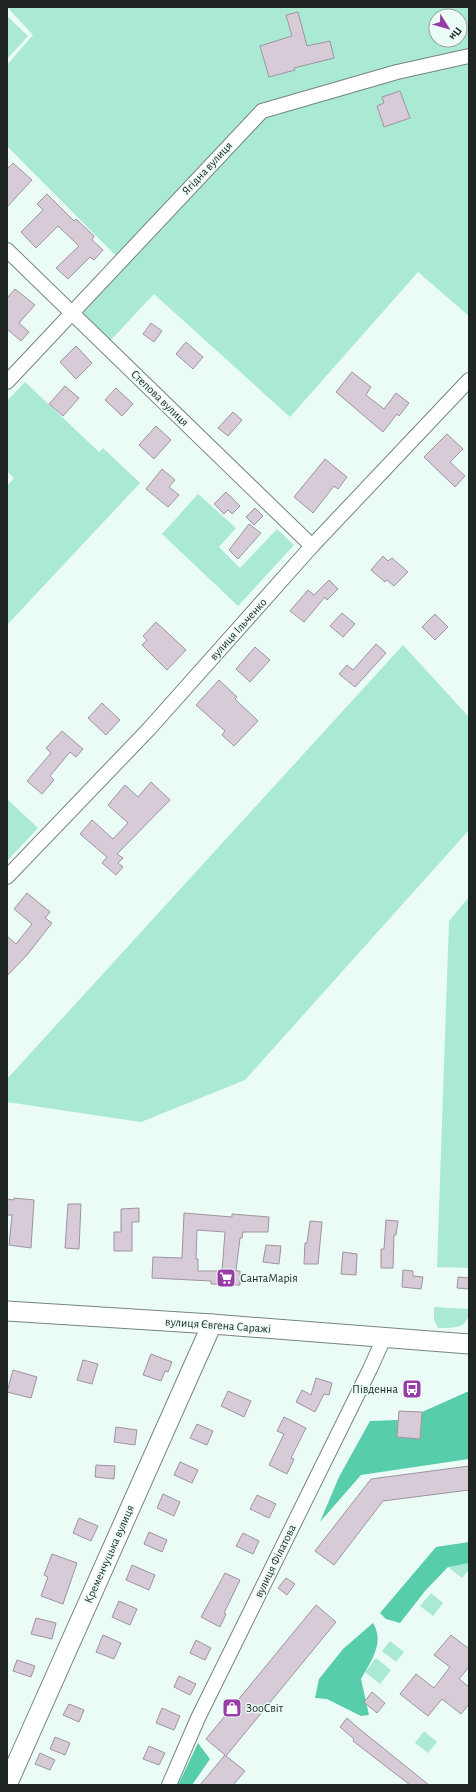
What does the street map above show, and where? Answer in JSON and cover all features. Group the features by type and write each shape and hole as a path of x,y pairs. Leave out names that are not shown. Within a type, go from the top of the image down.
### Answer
{"street":[{"name":"Ягідна вулиця","path":"7,382 262,111 397,72 469,56"},
{"name":"Степова вулиця","path":"7,250 312,546"},
{"name":"вулиця Ільченко","path":"7,878 149,729 312,546 469,380"},
{"name":"вулиця Євгена Саражі","path":"7,1312 212,1324 469,1344"},
{"name":"Кременчуцька вулиця","path":"8,1782 212,1324"},
{"name":"вулиця Філатова","path":"170,1785 198,1718 384,1338"}],"green space":[{"path":"7,7 469,7 469,316 418,272 290,417 154,294 109,342 75,313 123,263 7,146 7,65 33,35"},
{"path":"7,16 28,36 7,59"},
{"path":"25,382 99,452 103,448 140,483 7,625 7,486 14,478 7,471 7,401"},
{"path":"198,494 236,528 219,547 240,568 277,529 294,545 238,606 162,534"},
{"path":"403,645 469,717 469,830 245,1080 141,1122 7,1102 7,1079"},
{"path":"7,799 38,828 7,861"},
{"path":"469,897 469,1268 437,1267 449,921"},
{"path":"434,1307 469,1309 468,1316 460,1326 438,1328 434,1320"},
{"path":"469,1391 469,1459 361,1475 320,1522 339,1477 370,1421 398,1420 397,1437 420,1439 422,1412"},
{"path":"469,1542 469,1563 448,1567 425,1591 400,1623 386,1619 380,1613 436,1547"},
{"path":"469,1559 469,1570 462,1578 448,1567"},
{"path":"431,1593 443,1603 433,1616 420,1606"},
{"path":"373,1623 378,1638 377,1645 372,1659 361,1679 369,1715 361,1716 327,1699 315,1698 319,1679 343,1649"},
{"path":"390,1641 404,1652 396,1662 382,1651"},
{"path":"376,1658 391,1670 380,1684 365,1672"},
{"path":"424,1731 437,1742 428,1753 415,1743"},
{"path":"198,1743 210,1759 192,1785 178,1785"}],"building":[{"path":"298,12 307,46 330,41 334,58 294,68 295,70 269,77 260,46 292,36 286,15"},
{"path":"400,91 410,118 384,127 377,106 384,103 382,97"},
{"path":"13,163 32,180 7,207 7,169"},
{"path":"47,194 74,221 76,219 94,236 92,240 103,250 94,260 90,257 68,279 56,268 79,246 58,226 36,248 21,232 43,210 37,204"},
{"path":"15,289 35,305 19,323 29,332 21,341 7,329 7,298"},
{"path":"151,323 162,331 154,342 143,334"},
{"path":"186,342 203,357 193,369 176,354"},
{"path":"76,346 92,363 76,379 60,362"},
{"path":"352,372 371,387 366,395 384,409 396,393 409,403 399,416 397,414 383,432 336,392"},
{"path":"65,386 79,398 63,416 49,404"},
{"path":"116,388 133,404 122,416 105,400"},
{"path":"233,412 242,420 228,436 218,428"},
{"path":"156,426 171,440 154,459 139,445"},
{"path":"447,434 463,449 450,462 465,476 455,487 424,457"},
{"path":"325,459 347,477 338,489 334,486 313,513 294,497"},
{"path":"162,469 175,480 169,487 179,495 168,507 146,489"},
{"path":"226,492 240,506 232,514 228,510 224,514 214,504"},
{"path":"255,508 263,516 254,525 246,517"},
{"path":"249,524 261,533 238,559 229,550"},
{"path":"383,556 388,561 392,558 408,572 394,586 387,580 385,582 371,570"},
{"path":"329,580 338,589 327,600 325,597 304,622 290,611 308,590 314,595"},
{"path":"342,613 355,624 343,637 330,626"},
{"path":"435,614 448,627 435,640 422,627"},
{"path":"156,622 186,650 167,670 142,645 147,640 143,636"},
{"path":"376,644 386,653 355,687 339,674 347,665 353,670"},
{"path":"255,647 270,660 250,682 236,669"},
{"path":"219,680 237,697 235,699 258,721 234,746 222,735 225,731 196,705"},
{"path":"102,703 120,720 106,735 88,718"},
{"path":"62,731 83,749 76,757 70,752 50,776 54,780 42,794 27,781 51,753 46,748"},
{"path":"151,782 170,800 117,854 123,858 118,863 123,867 116,875 102,863 107,857 80,834 92,820 113,839 128,823 108,805 125,785 138,797"},
{"path":"27,893 50,912 45,918 52,923 27,955 7,976 7,936 16,944 32,924 14,909"},
{"path":"14,1198 34,1200 31,1248 9,1245 12,1215 7,1215 7,1199 14,1200"},
{"path":"68,1204 81,1204 79,1249 65,1248"},
{"path":"139,1208 139,1222 132,1222 132,1251 114,1251 114,1232 121,1232 121,1209"},
{"path":"184,1213 232,1217 232,1214 269,1217 268,1232 243,1232 242,1238 240,1238 236,1271 240,1271 240,1285 211,1284 211,1281 152,1278 153,1257 182,1258","holes":["197,1230 225,1232 222,1271 198,1271 198,1259 196,1259"]},
{"path":"386,1220 398,1221 396,1235 394,1235 393,1268 381,1268 381,1249 384,1249"},
{"path":"310,1221 322,1222 318,1264 304,1264 305,1243 307,1243"},
{"path":"266,1245 281,1246 279,1264 263,1262"},
{"path":"343,1252 357,1254 356,1275 341,1274"},
{"path":"403,1270 413,1271 413,1276 423,1277 421,1289 402,1287"},
{"path":"458,1277 469,1278 469,1289 457,1288"},
{"path":"151,1354 172,1362 168,1372 165,1371 161,1381 143,1375"},
{"path":"83,1360 98,1364 92,1384 77,1380"},
{"path":"13,1370 37,1377 31,1398 7,1392"},
{"path":"316,1378 332,1383 329,1395 324,1394 315,1412 296,1402 302,1390 311,1395"},
{"path":"228,1391 251,1401 244,1417 221,1406"},
{"path":"399,1411 422,1412 420,1439 397,1437"},
{"path":"284,1417 306,1428 291,1458 294,1459 287,1474 269,1465 284,1434 277,1431"},
{"path":"197,1424 213,1431 207,1445 190,1438"},
{"path":"116,1427 137,1430 135,1445 114,1442"},
{"path":"180,1462 198,1470 192,1483 174,1475"},
{"path":"96,1465 115,1466 114,1479 95,1477"},
{"path":"469,1466 469,1490 383,1501 334,1565 315,1551 371,1479"},
{"path":"163,1494 180,1502 174,1516 157,1508"},
{"path":"257,1495 276,1504 269,1518 250,1509"},
{"path":"79,1518 98,1526 91,1541 73,1533"},
{"path":"149,1532 167,1540 162,1552 144,1544"},
{"path":"243,1533 259,1541 253,1554 236,1546"},
{"path":"52,1554 77,1563 63,1604 41,1596 48,1577 44,1575"},
{"path":"132,1565 155,1575 149,1590 126,1580"},
{"path":"225,1573 240,1580 224,1613 226,1614 220,1627 201,1617"},
{"path":"286,1578 295,1584 287,1595 278,1588"},
{"path":"119,1601 137,1609 130,1625 112,1617"},
{"path":"316,1605 336,1622 226,1756 245,1771 233,1785 200,1785 225,1755 206,1739"},
{"path":"36,1618 56,1623 52,1639 31,1634"},
{"path":"103,1635 121,1643 114,1659 96,1652"},
{"path":"451,1635 469,1649 469,1667 459,1679 469,1687 469,1704 461,1714 442,1699 428,1716 400,1694 416,1674 434,1688 450,1667 434,1655"},
{"path":"196,1640 211,1648 205,1660 190,1653"},
{"path":"17,1660 35,1666 31,1677 13,1671"},
{"path":"179,1676 196,1684 190,1695 174,1687"},
{"path":"372,1692 385,1703 377,1713 364,1702"},
{"path":"69,1704 84,1710 79,1722 63,1715"},
{"path":"162,1708 180,1716 174,1730 156,1723"},
{"path":"347,1718 429,1785 410,1785 353,1741 354,1739 340,1727"},
{"path":"55,1737 70,1743 65,1755 50,1749"},
{"path":"149,1746 165,1753 159,1765 143,1759"},
{"path":"40,1753 55,1760 50,1770 35,1764"}],"place":[{"name":"СантаМарія","path":"226,1278"},
{"name":"Південна","path":"412,1389"},
{"name":"ЗооСвiт","path":"232,1708"}]}
